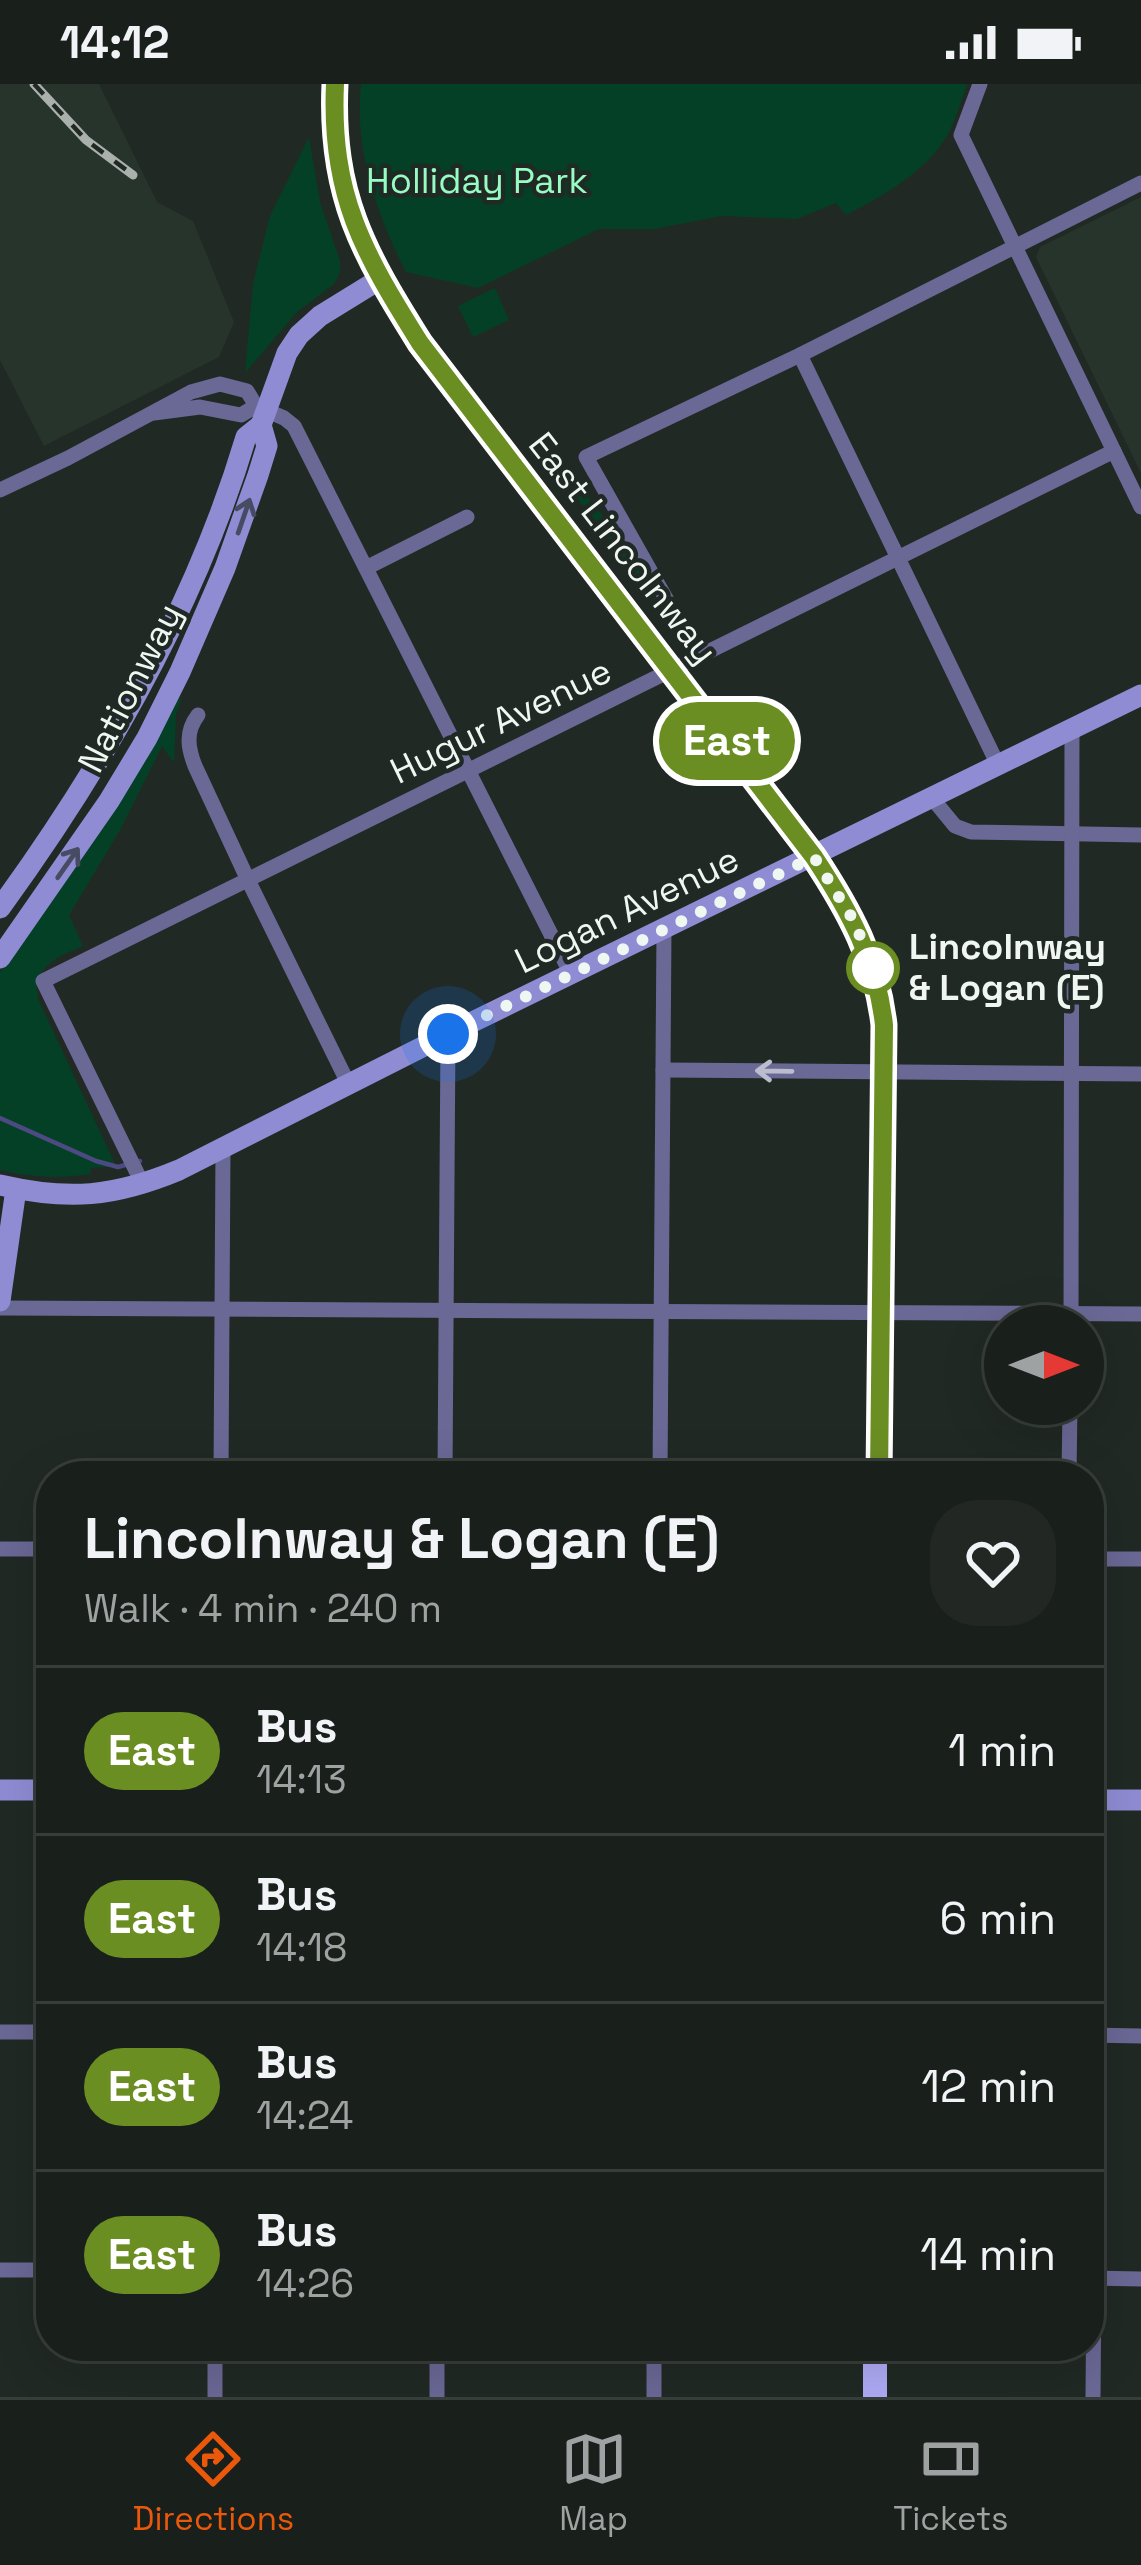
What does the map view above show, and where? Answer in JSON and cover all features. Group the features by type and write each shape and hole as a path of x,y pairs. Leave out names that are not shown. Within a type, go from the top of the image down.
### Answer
{"main road":[{"name":"East Lincolnway","path":"335,84 339,171 364,250 380,279 420,343 814,857 854,921 875,974 884,1025 879,1461"},
{"path":"875,2361 875,2397"}],"street":[{"path":"980,84 961,135 1141,507"},
{"path":"699,657 586,457 1141,183"},
{"name":"Nationway","path":"0,908 57,828 143,683 219,517 246,437 299,334 380,279"},
{"path":"800,355 998,765"},
{"path":"0,490 191,392 220,384 247,391 261,413"},
{"path":"154,413 200,407 241,415 261,413 284,418 299,434 571,974"},
{"name":"Nationway","path":"0,958 90,831 159,715 240,528 267,446 261,413"},
{"name":"Hugur Avenue","path":"142,1185 44,981 1114,451"},
{"path":"366,568 467,517"},
{"name":"Logan Avenue","path":"8,1187 72,1195 142,1185 1141,695"},
{"path":"198,715 188,747 348,1083"},
{"path":"1071,1305 1072,729"},
{"path":"932,798 955,826 971,832 1141,836"},
{"path":"660,1461 664,929"},
{"path":"445,1461 448,1034"},
{"path":"663,1070 1141,1074"},
{"path":"221,1461 223,1149"},
{"path":"8,1187 0,1304 984,1316"},
{"path":"1104,1317 1141,1314"},
{"path":"1069,1461 1070,1425"},
{"path":"0,1549 36,1550"},
{"path":"1104,1559 1141,1558"},
{"path":"0,1790 36,1790"},
{"path":"1104,1800 1141,1800"},
{"path":"0,2032 36,2032"},
{"path":"1104,2036 1141,2036"},
{"path":"0,2270 36,2270"},
{"path":"1104,2278 1141,2279"},
{"path":"214,2397 215,2361"},
{"path":"437,2361 437,2397"},
{"path":"654,2361 654,2397"},
{"path":"1093,2361 1093,2397"}],"shaded area":[{"path":"0,84 99,84 157,202 193,221 234,322 219,357 44,446 0,360"},
{"path":"1141,197 1141,473 1036,257 1040,247"}],"green space":[{"name":"Holliday Park","path":"361,84 967,84 950,130 931,157 890,190 846,215 836,203 797,219 721,216 655,229 599,229 478,288 406,272 370,181 361,133"},
{"path":"309,137 320,202 340,272 334,284 297,312 245,373 253,284 270,216"},
{"path":"495,288 509,320 473,337 458,306"},
{"path":"560,461 634,556 660,607 552,465"},
{"path":"178,696 174,763 162,746 119,832 69,915 83,946 49,964 37,988 115,1164 68,1176 0,1170 0,972 130,787"}],"waterway":[{"path":"0,1118 96,1161 118,1167 140,1161"}],"railway":[{"path":"34,84 86,140 133,175"}],"bus line":[{"name":"East","path":"335,84 339,171 364,250 380,279 420,343 814,857 854,921 866,950 884,1025 879,1461"}],"place":[{"name":"Lincolnway & Logan (E)","path":"873,968"}],"route":[{"path":"448,1034 814,857 854,921 873,968"}]}
